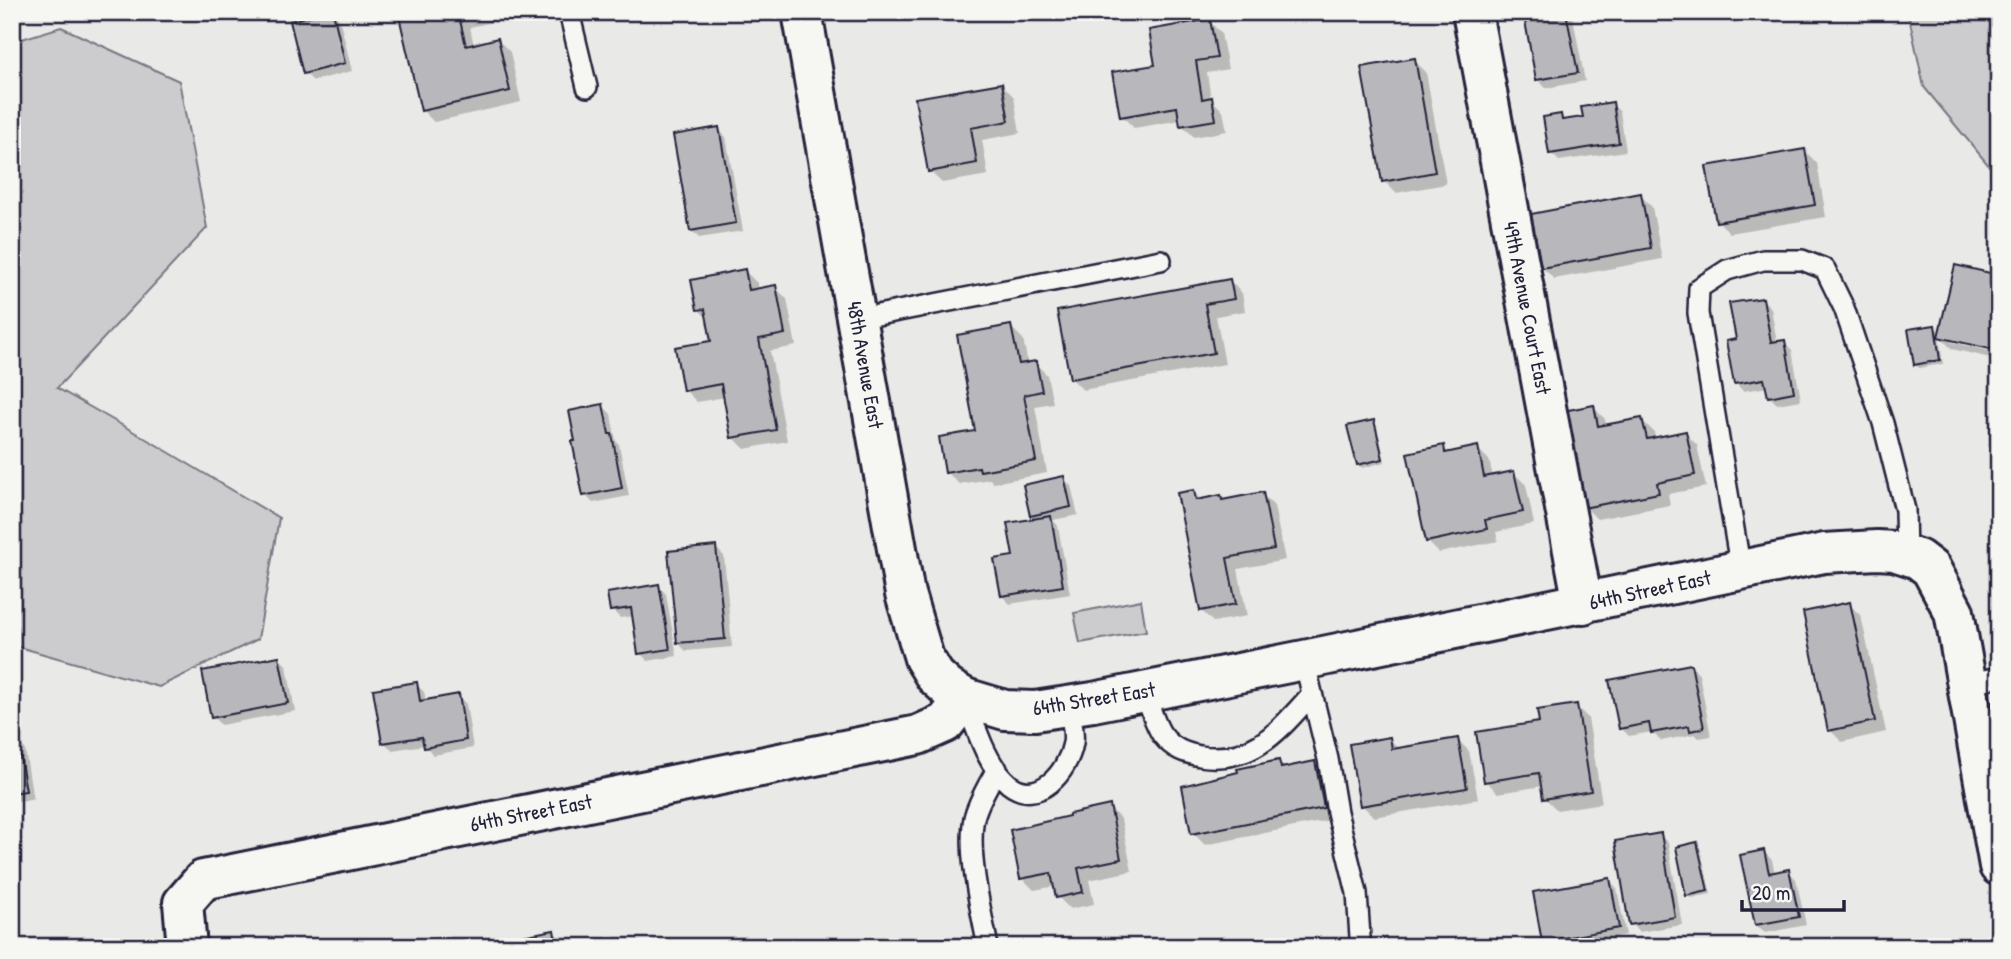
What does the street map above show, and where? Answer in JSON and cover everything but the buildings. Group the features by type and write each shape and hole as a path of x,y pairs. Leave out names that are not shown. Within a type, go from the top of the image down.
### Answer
{"street":[{"name":"48th Avenue East","path":"802,12 905,594 924,658 935,676 947,688 965,698"},
{"name":"49th Avenue Court East","path":"1472,12 1583,604"},
{"name":"64th Street East","path":"187,947 183,903 202,880 918,735 945,723 965,698 1005,710 1035,712 1144,691 1308,677 1583,604 1824,554 1877,550 1894,551 1912,557"},
{"path":"1912,557 1931,569 1954,612 1983,680 1999,866"}],"lane":[{"path":"569,12 587,87"},
{"path":"857,319 1161,260"},
{"path":"1741,571 1698,313 1699,288 1727,270 1763,260 1802,260 1825,269 1839,298 1883,423 1905,510 1912,557"},
{"path":"1144,691 1163,736 1183,753 1219,759 1255,749 1285,723 1308,677"},
{"path":"1308,677 1357,893 1360,937"},
{"path":"965,698 979,739 996,769 1007,782 1020,791 1038,790 1053,782 1064,767 1074,742 1069,706"},
{"path":"988,947 976,887 974,817 996,769"}],"shaded area":[{"path":"1908,12 1999,12 1999,178 1924,87"},
{"path":"61,27 179,81 207,228 57,388 279,518 258,639 159,687 12,645 12,42"},
{"path":"1141,600 1146,631 1080,643 1074,613"}]}
